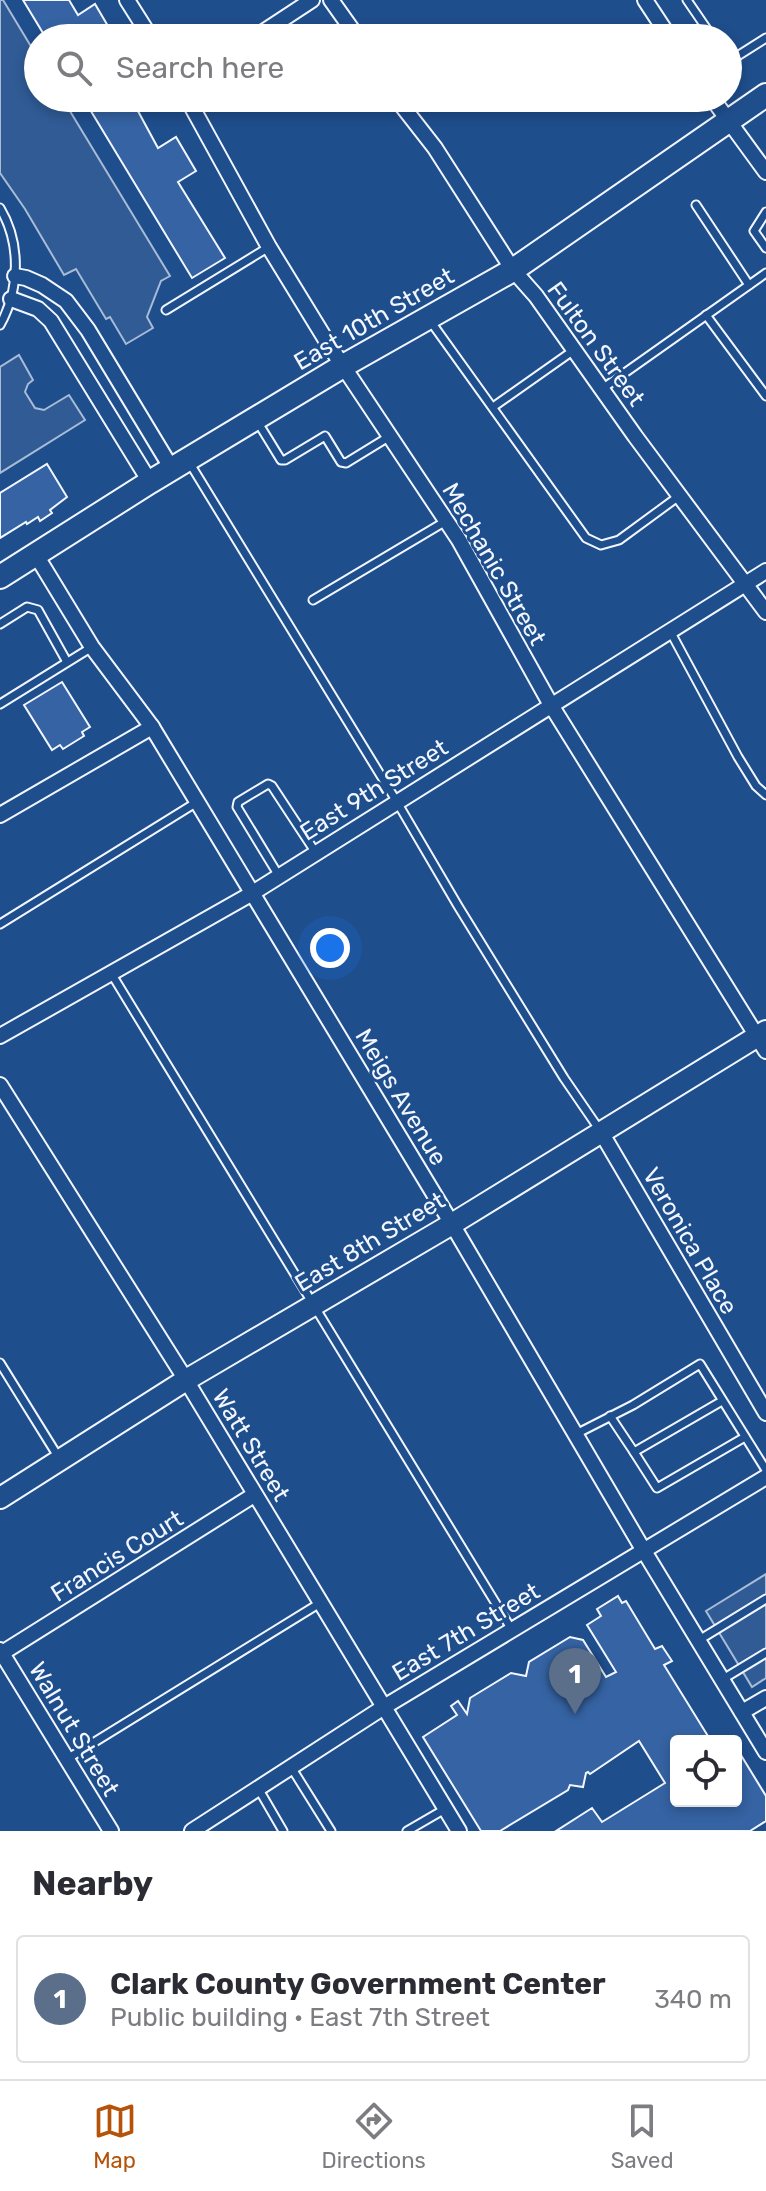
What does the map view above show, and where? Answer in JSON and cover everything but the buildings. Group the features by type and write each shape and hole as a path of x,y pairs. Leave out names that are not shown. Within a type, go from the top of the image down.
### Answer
{"main road":[{"name":"East 10th Street","path":"0,577 343,366 513,270 766,95"},
{"name":"East 8th Street","path":"0,1498 186,1380 452,1224 601,1132 763,1040"}],"street":[{"path":"127,0 142,24"},
{"path":"275,24 312,0"},
{"path":"331,0 348,24"},
{"path":"645,0 661,24"},
{"name":"Mechanic Street","path":"195,112 269,247 343,366 446,521 551,705 763,1040"},
{"name":"Fulton Street","path":"407,112 435,148 513,270 766,612"},
{"path":"722,112 766,172"},
{"path":"15,276 42,285 66,301 180,465"},
{"path":"11,299 38,309 51,321 150,482"},
{"name":"Meigs Avenue","path":"36,555 92,647 152,727 766,1752"},
{"name":"East 9th Street","path":"0,1036 251,894 766,571"},
{"path":"0,815 152,727"},
{"name":"Watt Street","path":"0,1085 186,1380 459,1831"},
{"name":"Veronica Place","path":"601,1132 766,1413"},
{"name":"East 7th Street","path":"192,1831 384,1707 766,1477"},
{"name":"Francis Court","path":"1,1651 254,1495"},
{"name":"Walnut Street","path":"1,1651 111,1831"},
{"path":"742,1712 766,1698"}],"lane":[{"path":"687,0 703,24"},
{"path":"742,53 766,38"},
{"path":"696,205 749,285"},
{"path":"0,208 11,233 15,255 11,299 0,325"},
{"path":"766,212 754,231 766,248"},
{"path":"166,310 269,247"},
{"path":"602,389 766,273"},
{"path":"706,315 766,396"},
{"path":"427,317 586,538 601,545 619,540 679,495"},
{"path":"493,407 574,350"},
{"path":"256,419 281,460 325,436 341,462 346,463 390,436"},
{"path":"180,465 397,802 564,1078 601,1132"},
{"path":"313,600 446,521"},
{"path":"0,624 27,607 38,610 67,662"},
{"path":"670,631 738,757 756,786 766,795"},
{"path":"0,704 92,647"},
{"path":"280,876 237,807 238,802 268,784 272,786 316,853"},
{"path":"0,924 197,802"},
{"path":"111,973 513,1630"},
{"path":"0,1363 60,1460"},
{"path":"576,1434 700,1364 766,1470"},
{"path":"634,1452 722,1401"},
{"path":"610,1416 657,1488 745,1437"},
{"path":"699,1640 766,1599"},
{"path":"67,1759 320,1603"},
{"path":"723,1679 766,1653"},
{"path":"291,1767 331,1831"},
{"path":"258,1788 283,1831"},
{"path":"407,1831 421,1828 445,1809"}],"shaded area":[{"path":"0,0 3,0 24,35 24,112 70,112 170,276 161,281 147,317 153,328 126,344 110,317 106,319 76,269 64,275 0,173"},
{"path":"19,355 33,380 25,392 35,408 44,410 69,395 85,420 0,473 0,367"},
{"path":"766,1574 766,1678 752,1687 706,1611"}],"place":[{"name":"Clark County Government Center","path":"575,1714"}]}
